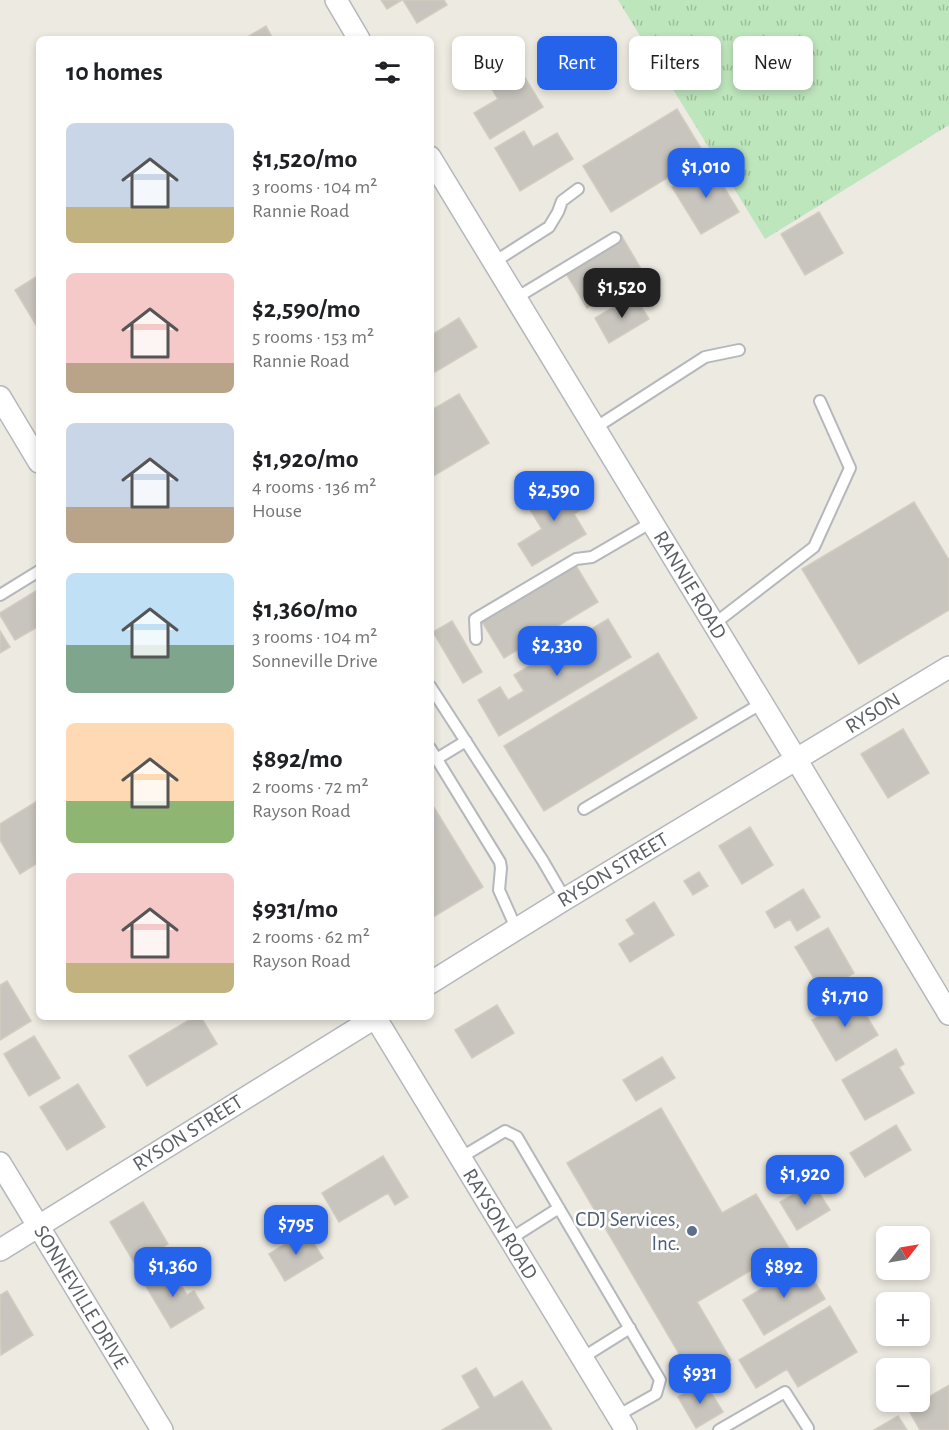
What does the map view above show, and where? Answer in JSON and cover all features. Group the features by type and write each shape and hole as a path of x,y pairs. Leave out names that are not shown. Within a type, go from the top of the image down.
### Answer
{"street":[{"path":"336,0 357,36"},
{"name":"RANNIE ROAD","path":"434,164 949,1014"},
{"path":"0,397 36,457"},
{"name":"RYSON","path":"796,759 949,667"},
{"name":"RYSON STREET","path":"434,981 796,759"},
{"name":"RYSON STREET","path":"0,1250 370,1020"},
{"name":"RAYSON ROAD","path":"377,1020 622,1423"},
{"name":"SONNEVILLE DRIVE","path":"0,1163 162,1430"}],"lane":[{"path":"494,262 549,227 562,201 579,189"},
{"path":"516,298 615,238"},
{"path":"595,428 705,357 739,350"},
{"path":"714,624 814,547 850,468 820,401"},
{"path":"476,639 475,619 576,559 592,557 652,522"},
{"path":"0,595 36,573"},
{"path":"434,692 565,899"},
{"path":"584,809 762,703"},
{"path":"438,758 466,741"},
{"path":"434,753 500,862 499,890 517,930"},
{"path":"460,1158 505,1131 517,1137 660,1380 656,1394 622,1423"},
{"path":"510,1239 559,1208"},
{"path":"582,1358 630,1328"},
{"path":"719,1430 785,1392 808,1428"}],"green space":[{"path":"618,0 949,0 949,125 765,239 673,90 721,90 721,36 640,36"}],"building":[{"path":"381,0 402,0 387,9"},
{"path":"403,0 444,0 447,5 417,23"},
{"path":"266,26 271,36 249,36"},
{"path":"525,78 543,107 490,139 474,113 498,99 492,90 525,90"},
{"path":"677,109 705,155 611,212 583,166"},
{"path":"524,131 533,147 557,133 573,159 520,191 495,148"},
{"path":"710,164 739,212 701,234 672,187"},
{"path":"819,212 843,253 805,275 781,234"},
{"path":"621,235 644,274 587,308 564,270"},
{"path":"36,277 36,325 15,290"},
{"path":"634,295 649,319 609,343 595,318"},
{"path":"459,318 477,347 435,372 434,334"},
{"path":"459,394 489,443 434,476 434,409"},
{"path":"567,478 585,507 574,514 586,534 532,566 518,544 542,529 526,503"},
{"path":"914,502 949,560 949,610 859,664 802,569"},
{"path":"575,564 598,602 504,658 481,620"},
{"path":"36,591 36,628 15,640 0,613"},
{"path":"608,619 631,657 499,736 478,700 500,687 508,700 524,691 514,675"},
{"path":"452,621 482,672 463,683 434,631"},
{"path":"0,631 10,647 0,653"},
{"path":"658,653 697,718 544,811 504,746"},
{"path":"903,729 929,773 888,798 861,754"},
{"path":"36,802 36,864 20,874 0,840 0,824"},
{"path":"434,807 483,887 434,917"},
{"path":"750,827 773,865 742,884 719,846"},
{"path":"699,872 708,886 693,895 684,881"},
{"path":"803,889 820,917 797,931 790,919 775,928 766,912"},
{"path":"654,902 674,935 630,962 619,944 635,934 626,920"},
{"path":"828,928 854,973 822,992 795,947"},
{"path":"7,981 31,1021 0,1040 0,985"},
{"path":"854,995 878,1035 836,1061 812,1020"},
{"path":"497,1005 514,1033 472,1058 455,1030"},
{"path":"189,1020 203,1020 217,1044 147,1086 129,1056"},
{"path":"34,1036 60,1078 29,1096 4,1054"},
{"path":"896,1049 904,1064 899,1067 914,1093 865,1120 842,1080"},
{"path":"662,1057 675,1078 636,1101 623,1080"},
{"path":"78,1084 105,1127 67,1150 40,1107"},
{"name":"CDJ Services, Inc.","path":"661,1108 722,1213 756,1194 789,1248 697,1302 731,1360 695,1381 567,1163"},
{"path":"896,1125 911,1150 865,1177 850,1153"},
{"path":"383,1156 408,1197 395,1205 388,1193 339,1222 322,1193"},
{"path":"813,1183 830,1210 797,1230 780,1202"},
{"path":"143,1202 168,1244 135,1264 110,1222"},
{"path":"306,1231 323,1258 285,1281 269,1254"},
{"path":"804,1263 825,1299 764,1335 743,1300"},
{"path":"170,1268 187,1295 194,1291 204,1308 171,1328 144,1283"},
{"path":"7,1291 33,1335 1,1355 0,1295"},
{"path":"830,1306 857,1352 798,1387 787,1369 756,1388 739,1360"},
{"path":"476,1368 494,1398 522,1381 552,1430 442,1430 480,1408 462,1376"},
{"path":"704,1381 723,1412 696,1428 678,1397"},
{"path":"949,1385 949,1430 920,1430 910,1412 930,1412 930,1396"},
{"path":"898,1416 907,1430 874,1430"}],"place":[{"name":"CDJ Services, Inc.","path":"692,1231"}]}
